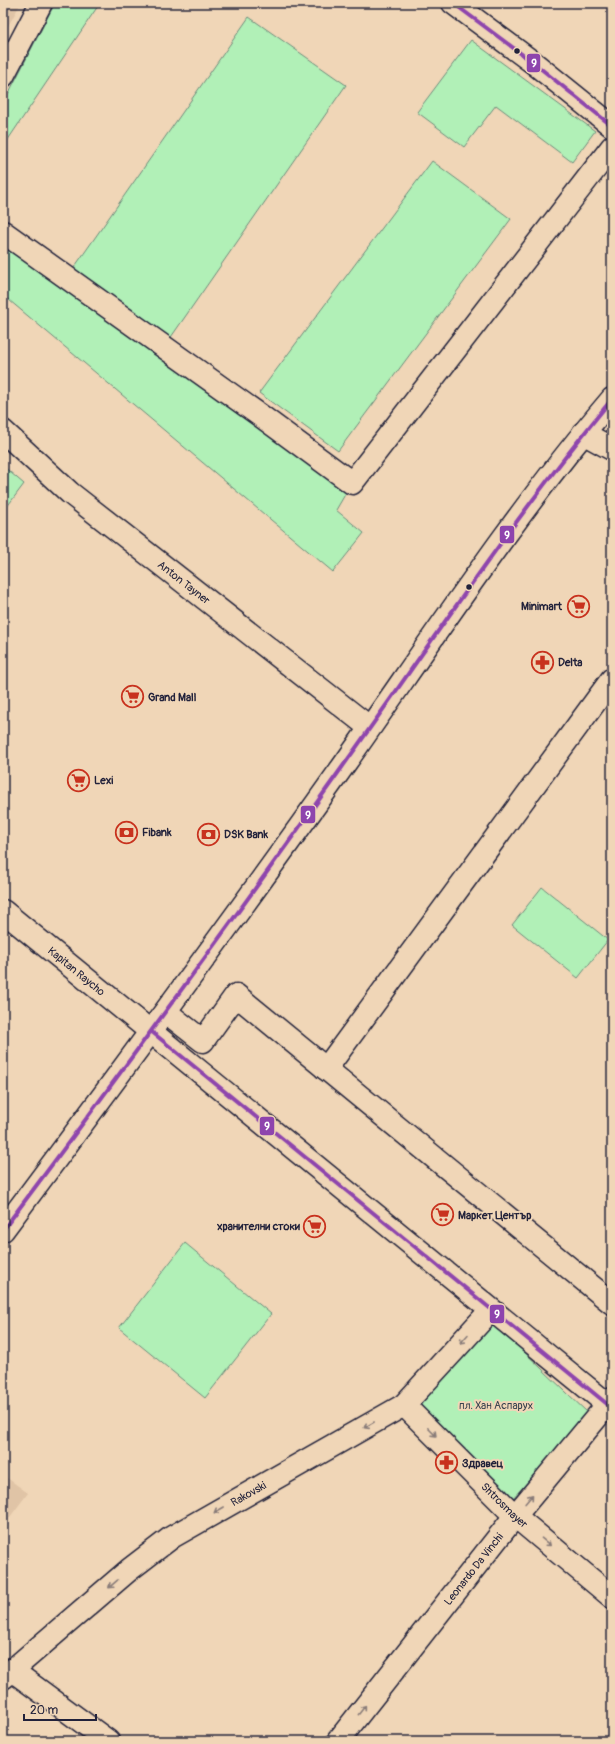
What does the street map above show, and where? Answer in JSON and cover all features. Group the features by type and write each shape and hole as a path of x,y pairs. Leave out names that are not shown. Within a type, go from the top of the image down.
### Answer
{"street":[{"path":"3,76 41,3"},
{"path":"453,3 535,64 612,126"},
{"path":"3,232 261,416 352,483 612,147"},
{"path":"3,1230 152,1032 447,616 583,433 612,399"},
{"name":"Anton Tayner","path":"3,431 70,493 369,727"},
{"path":"583,433 612,449"},
{"path":"332,1061 612,679"},
{"name":"Kapitan Raycho","path":"3,910 491,1310 611,1404"},
{"path":"166,1012 203,1041 236,995 332,1061 612,1303"},
{"name":"Rakovski","path":"8,1674 129,1570 172,1537 404,1405 491,1310"},
{"name":"Leonardo Da Vinchi","path":"338,1741 515,1516 611,1404"},
{"name":"Shtrosmayer","path":"404,1405 515,1516 612,1597"},
{"path":"8,1674 108,1741"}],"shaded area":[{"path":"3,3 21,3 3,35"},
{"path":"3,1475 28,1493 10,1517 3,1522"}],"green space":[{"path":"55,3 100,3 3,147 3,104"},
{"path":"249,17 346,85 169,340 71,272"},
{"path":"471,40 595,131 572,162 496,105 464,147 417,112"},
{"path":"432,161 511,219 338,451 259,393"},
{"path":"3,244 350,486 336,510 364,533 333,572 3,295"},
{"path":"3,466 24,484 3,512"},
{"path":"542,887 608,940 578,978 512,925"},
{"path":"185,1243 271,1314 205,1398 119,1328"},
{"name":"пл. Хан Аспарух","path":"494,1323 589,1414 513,1498 414,1408"}],"transit line":[{"name":"9","path":"453,3 535,64 612,126"},
{"name":"9","path":"3,1230 259,883 507,534 541,488 612,399"},
{"name":"9","path":"152,1032 612,1408"}],"place":[{"name":"Minimart","path":"578,606"},
{"name":"Delta","path":"542,662"},
{"name":"Grand Mall","path":"132,697"},
{"name":"Lexi","path":"79,780"},
{"name":"Fibank","path":"126,832"},
{"name":"DSK Bank","path":"209,834"},
{"name":"Маркет Център","path":"442,1215"},
{"name":"хранителни стоки","path":"315,1226"},
{"name":"Здравец","path":"446,1463"}]}
